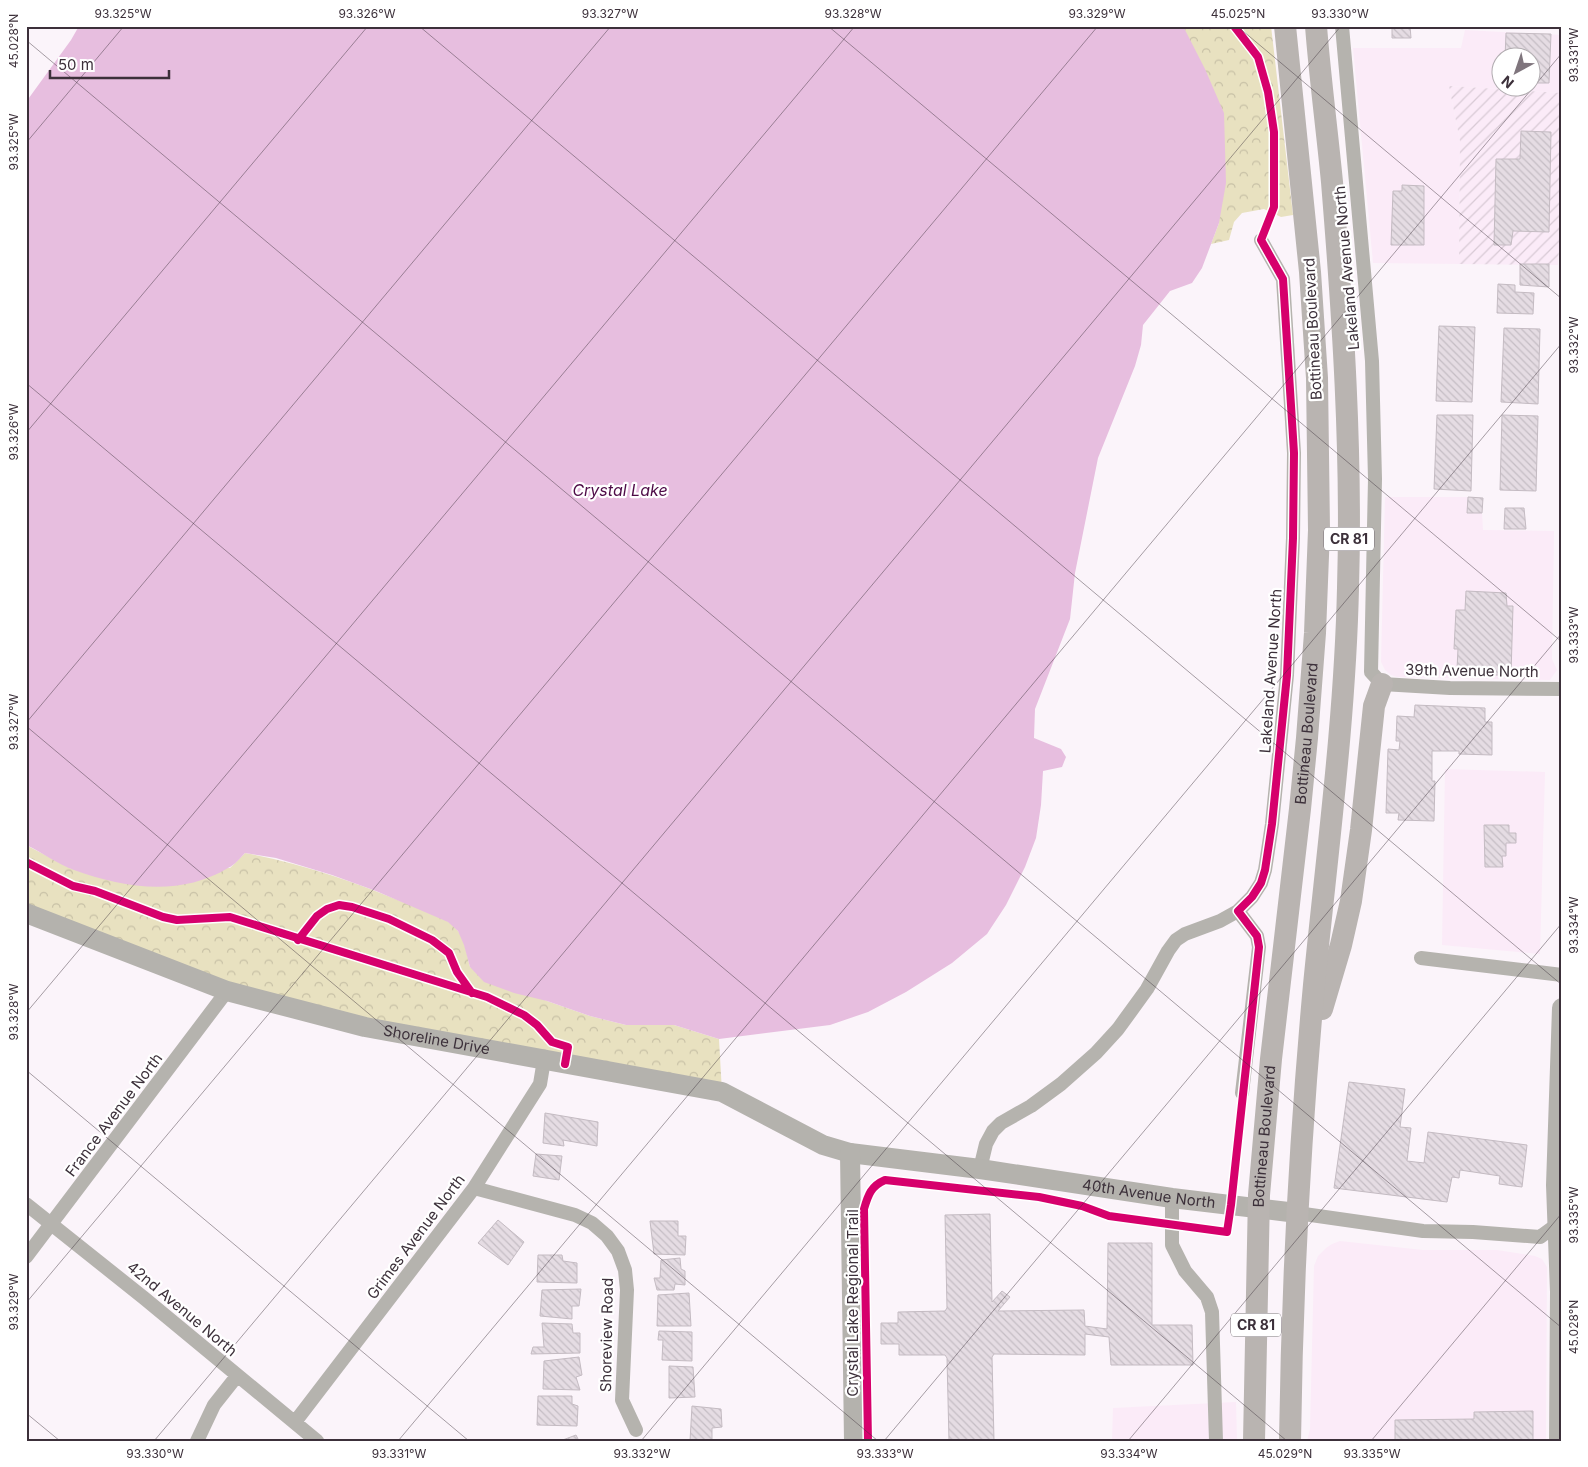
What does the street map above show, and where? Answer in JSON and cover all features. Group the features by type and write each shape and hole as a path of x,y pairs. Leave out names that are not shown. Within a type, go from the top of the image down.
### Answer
{"main road":[{"name":"Bottineau Boulevard","path":"1254,1441 1258,1209 1270,1059 1307,738 1319,530 1317,378 1310,272 1286,26"},
{"name":"Bottineau Boulevard","path":"1290,1441 1297,1213 1308,1050 1332,824 1346,660 1349,549 1348,432 1341,315 1332,182 1316,26"},
{"path":"1308,1050 1341,945 1351,901 1361,830 1374,706 1382,684"}],"street":[{"name":"Lakeland Avenue North","path":"1342,26 1372,360 1375,479 1372,672 1382,684"},
{"name":"Lakeland Avenue North","path":"980,1169 986,1144 993,1131 1001,1123 1031,1106 1061,1084 1096,1053 1118,1029 1147,989 1176,940 1185,934 1220,921 1238,911 1252,898 1261,883 1265,870 1272,824 1287,675 1294,453 1283,279 1261,240"},
{"name":"39th Avenue North","path":"1382,684 1450,688 1562,689"},
{"path":"1238,911 1257,936 1259,947 1242,1093"},
{"name":"Shoreline Drive","path":"26,913 227,991 365,1027 722,1092 822,1145 850,1153"},
{"path":"1421,958 1562,975"},
{"name":"France Avenue North","path":"26,1257 227,991"},
{"path":"1559,1441 1560,1292 1559,1223 1556,1185 1562,1008"},
{"name":"Grimes Avenue North","path":"295,1422 474,1188 540,1084 544,1060"},
{"name":"40th Avenue North","path":"850,1153 980,1169 1172,1198 1423,1231 1473,1232 1540,1237 1559,1223"},
{"path":"850,1153 854,1441"},
{"name":"Shoreview Road","path":"474,1188 574,1215 592,1223 607,1236 618,1252 625,1270 627,1290 622,1400 636,1430"},
{"path":"1172,1198 1172,1245 1185,1271 1207,1298 1212,1312 1216,1441"},
{"name":"42nd Avenue North","path":"26,1204 317,1441"},
{"path":"197,1441 214,1405 237,1376"}],"shaded area":[{"path":"1465,30 1562,35 1562,93 1540,92 1540,48 1490,48 1490,89 1449,86 1460,141 1459,264 1373,263 1353,48 1461,48"},
{"path":"1449,86 1490,89 1490,98 1540,98 1540,92 1562,93 1562,230 1560,232 1558,265 1459,264 1460,141"},
{"path":"1385,497 1468,497 1467,513 1482,513 1483,530 1554,531 1552,659 1557,670 1550,680 1397,677 1385,670 1381,662"},
{"path":"1445,769 1545,772 1540,954 1442,945"},
{"path":"1340,1241 1423,1250 1497,1250 1535,1256 1542,1259 1547,1267 1546,1441 1307,1441 1310,1429 1314,1266 1318,1256 1326,1248"},
{"path":"1236,1402 1237,1441 1112,1441 1113,1408"}],"green space":[{"path":"1183,26 1271,26 1293,215 1281,217 1264,209 1242,213 1234,222 1229,240 1211,244 1219,223"},
{"path":"26,845 72,869 230,868 245,853 287,862 348,881 442,917 458,931 466,948 470,967 547,1001 590,1016 626,1025 674,1025 719,1039 722,1092 227,991 26,913"}],"water":[{"name":"Crystal Lake","path":"79,26 1183,26 1205,69 1224,113 1226,183 1219,223 1202,268 1192,283 1170,291 1143,325 1141,345 1135,366 1098,458 1075,573 1070,619 1035,709 1034,738 1061,749 1066,757 1062,767 1043,771 1041,805 1036,838 1025,867 1006,905 987,934 952,963 906,992 868,1012 830,1025 719,1039 674,1025 626,1025 514,993 484,982 470,967 458,931 448,922 376,891 276,858 245,853 233,865 210,877 191,883 152,887 112,881 74,870 26,845 26,102"}],"building":[{"path":"1392,26 1410,26 1411,38 1392,38"},
{"path":"1506,33 1551,34 1549,83 1540,83 1540,48 1505,48"},
{"path":"1521,131 1551,132 1549,232 1513,231 1511,245 1494,245 1496,159 1520,159"},
{"path":"1402,185 1424,186 1424,245 1391,245 1393,191 1402,191"},
{"path":"1520,264 1549,264 1549,287 1520,285"},
{"path":"1498,284 1515,285 1515,292 1534,293 1533,314 1497,313"},
{"path":"1439,326 1475,327 1472,402 1436,401"},
{"path":"1504,328 1540,329 1538,404 1501,402"},
{"path":"1437,415 1473,415 1471,491 1434,489"},
{"path":"1502,415 1538,416 1536,491 1500,490"},
{"path":"1468,497 1483,498 1482,513 1467,513"},
{"path":"1505,508 1524,508 1526,529 1504,529"},
{"path":"1466,591 1506,593 1507,606 1513,606 1511,675 1481,675 1481,670 1457,669 1458,649 1454,649 1456,610 1465,610"},
{"path":"1415,705 1485,708 1485,722 1492,722 1492,755 1459,754 1459,751 1432,751 1432,781 1435,781 1434,821 1398,820 1399,813 1386,813 1388,749 1399,750 1400,741 1396,741 1397,716 1414,717"},
{"path":"1484,825 1509,825 1509,833 1516,833 1516,843 1506,843 1506,856 1502,856 1503,867 1485,867"},
{"path":"1349,1082 1405,1089 1400,1127 1411,1128 1407,1161 1424,1163 1428,1132 1527,1145 1522,1187 1499,1184 1500,1176 1460,1170 1459,1178 1452,1177 1447,1202 1334,1188"},
{"path":"545,1113 598,1122 597,1146 563,1140 564,1146 543,1143"},
{"path":"536,1154 562,1156 559,1180 533,1176"},
{"path":"990,1214 992,1302 1002,1291 1010,1297 998,1311 1084,1310 1085,1326 1107,1329 1108,1243 1152,1243 1152,1325 1192,1325 1193,1365 1111,1365 1109,1337 1085,1334 1085,1355 994,1354 992,1357 994,1441 949,1441 947,1358 945,1355 899,1355 899,1344 881,1344 881,1323 898,1323 898,1312 945,1311 947,1308 945,1215"},
{"path":"498,1220 524,1242 508,1265 478,1243"},
{"path":"650,1221 678,1221 678,1236 686,1236 685,1255 654,1254"},
{"path":"538,1255 562,1255 563,1261 577,1263 577,1283 537,1282"},
{"path":"680,1258 681,1269 685,1271 685,1285 675,1284 674,1290 657,1290 654,1278 660,1278 661,1260"},
{"path":"581,1289 579,1306 572,1306 572,1319 540,1316 542,1290"},
{"path":"689,1293 691,1326 657,1326 658,1295"},
{"path":"542,1323 572,1324 573,1333 580,1333 580,1353 531,1354 533,1347 544,1347"},
{"path":"659,1331 692,1332 692,1361 662,1360 663,1340 658,1340"},
{"path":"579,1357 582,1375 576,1377 580,1390 543,1389 544,1361"},
{"path":"669,1366 693,1367 695,1397 669,1398"},
{"path":"538,1396 572,1396 572,1404 578,1406 577,1426 537,1425"},
{"path":"692,1406 721,1409 722,1427 712,1428 712,1441 690,1441"},
{"path":"1533,1411 1533,1441 1395,1441 1395,1420 1474,1419 1474,1412"},
{"path":"576,1435 579,1441 560,1441"}],"cycle path":[{"path":"1227,1232 1259,947 1257,936 1238,911 1252,897 1261,883 1265,870 1272,824 1287,675 1293,538 1294,453 1283,279 1261,240 1274,207 1274,132 1268,92 1258,57 1234,26"},
{"path":"26,862 73,886 95,891 163,917 177,920 230,917 487,997 524,1015 537,1025 552,1042 568,1047 565,1064"},
{"path":"298,940 317,916 327,909 339,905 352,907 389,919 432,940 449,953 457,972 472,993"},
{"name":"Crystal Lake Regional Trail","path":"868,1441 864,1209 871,1192 880,1182 885,1180 1039,1197 1082,1206 1109,1216 1227,1232"}]}
